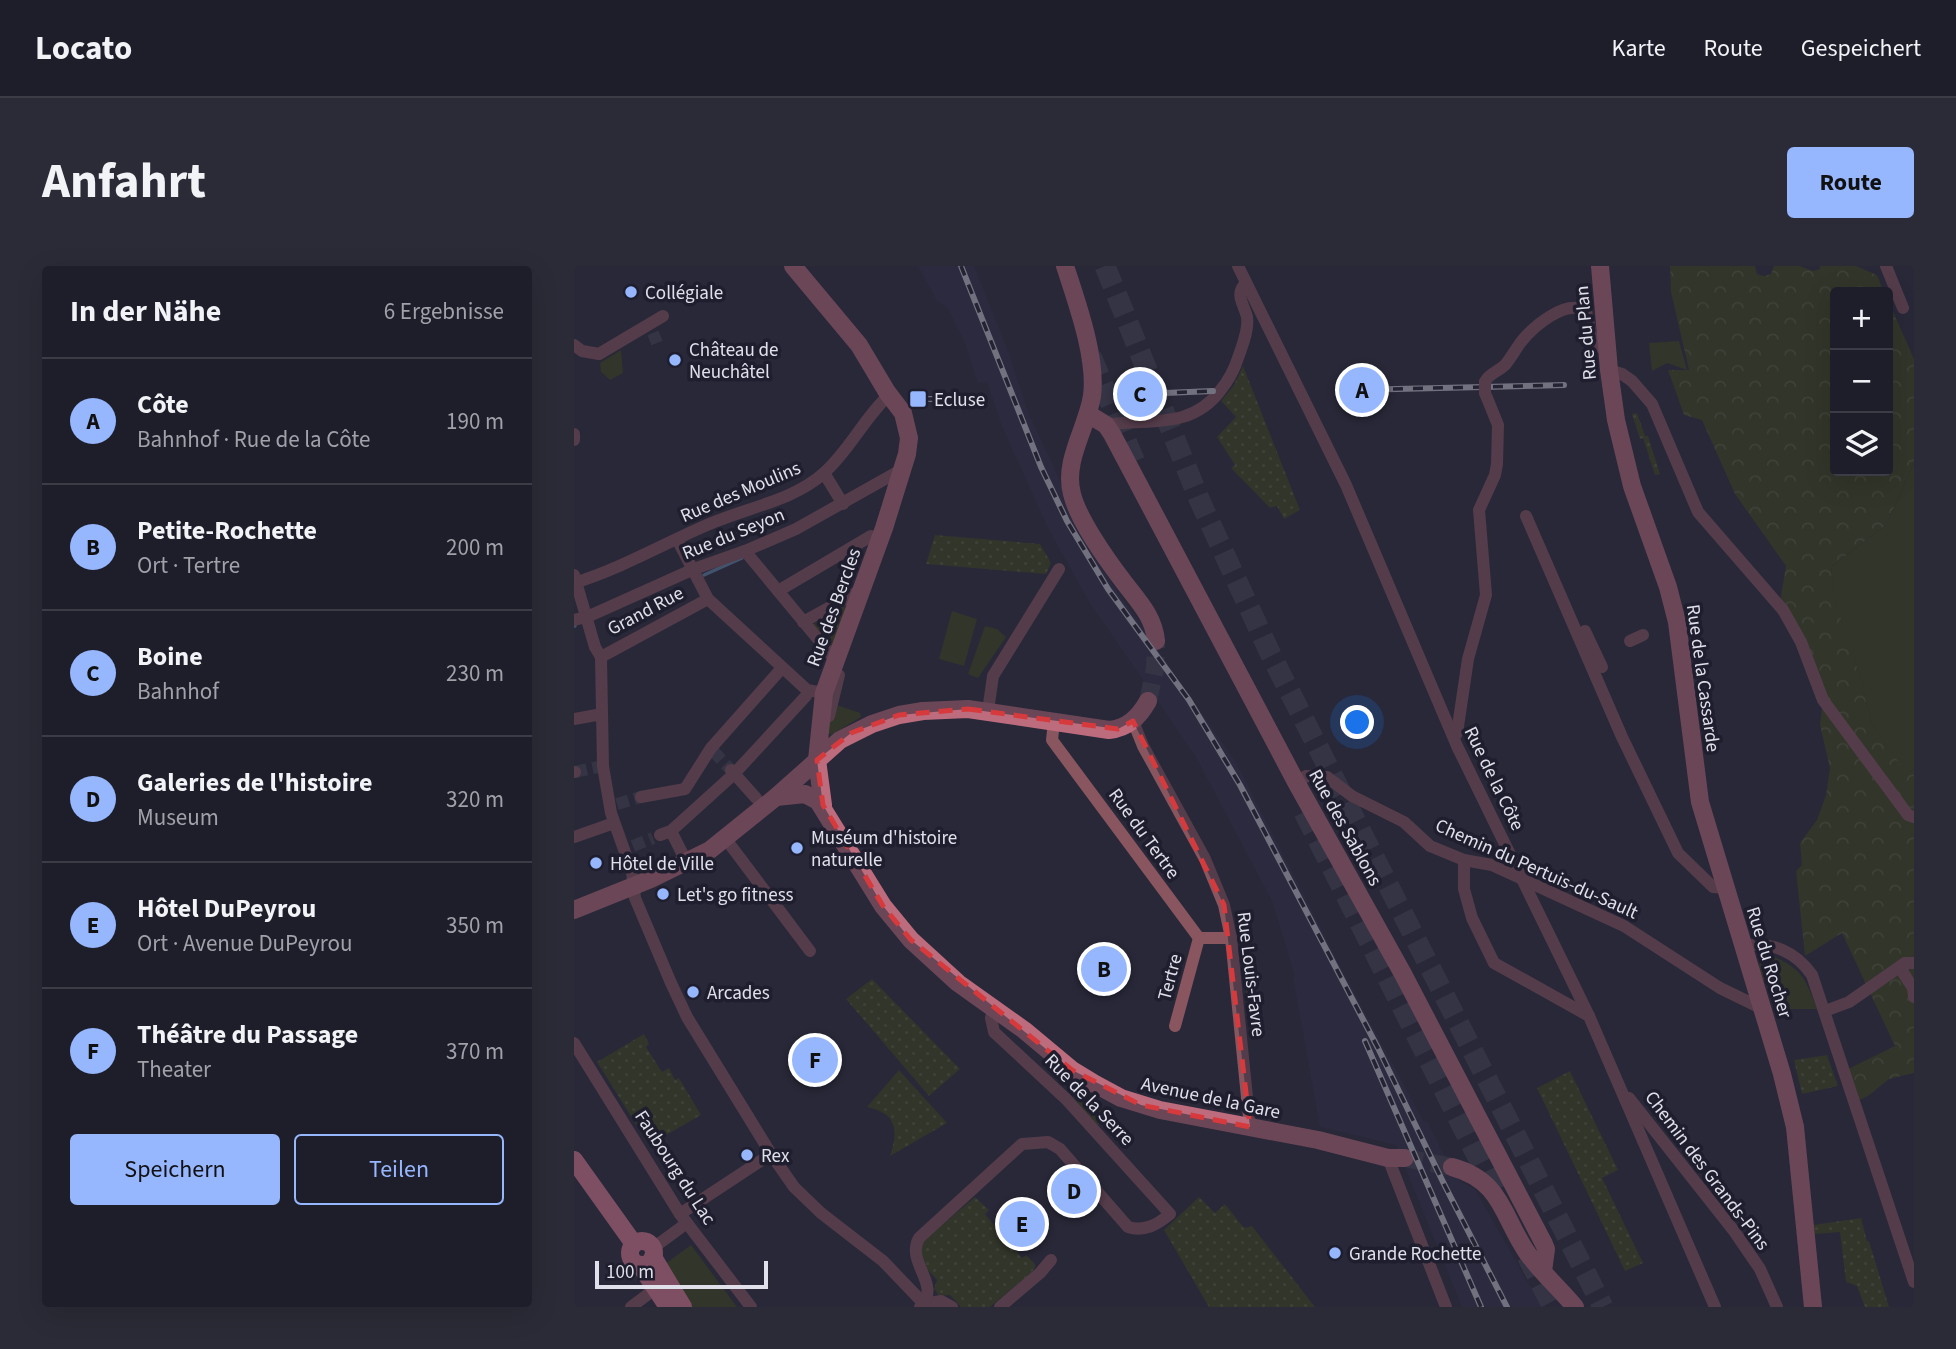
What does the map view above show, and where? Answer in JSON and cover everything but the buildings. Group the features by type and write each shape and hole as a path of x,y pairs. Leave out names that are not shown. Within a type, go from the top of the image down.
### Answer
{"main road":[{"name":"Rue des Bercles","path":"793,266 859,345 903,413 909,438 863,589 815,695 817,760"},
{"path":"1065,266 1092,373 1088,414 1073,459 1070,485 1072,495 1119,576 1151,618 1156,640"},
{"name":"Rue du Plan","path":"1600,266 1612,396"},
{"name":"Rue de la Cassarde","path":"1612,396 1632,486 1668,587 1677,622 1700,802 1726,888"},
{"path":"1088,414 1106,425"},
{"name":"Rue des Sablons","path":"1106,425 1296,782 1403,974 1544,1244 1546,1249 1543,1271"},
{"path":"574,909 687,863 710,850 851,733 899,715 940,709 988,711 1109,730 1118,729 1133,721 1148,701"},
{"name":"Avenue de la Gare","path":"817,760 823,805 888,913 941,969 1024,1030 1072,1070 1121,1098 1160,1110 1396,1158"},
{"path":"776,797 805,794 823,805"},
{"name":"Rue du Rocher","path":"1726,888 1795,1127 1813,1307"},
{"path":"574,1160 634,1244 631,1256 634,1262 649,1256 663,1298 683,1307"},
{"path":"1452,1167 1474,1175 1496,1194 1524,1248 1575,1307"}],"street":[{"path":"1886,266 1903,308"},
{"name":"Rue de la Côte","path":"1241,267 1346,485 1454,738 1589,1016 1715,1307"},
{"path":"1106,425 1175,419 1201,411 1210,403 1231,376 1241,350 1248,325 1240,299 1242,286 1246,282"},
{"path":"1454,738 1468,659 1486,595 1479,510 1495,475 1498,431 1485,388 1488,376 1503,368 1529,334 1562,310 1581,308 1586,311 1593,345 1607,349"},
{"path":"574,345 582,351 599,355 630,329 651,329 663,316"},
{"path":"1609,370 1632,381 1652,404 1698,512 1783,610 1801,642 1823,700 1908,815 1914,817"},
{"name":"Rue des Moulins","path":"575,580 708,524 803,489 824,473 850,444 873,410 889,395"},
{"name":"Rue du Seyon","path":"580,619 694,569 796,529 901,470"},
{"path":"824,473 843,504"},
{"name":"Rue du Rocher","path":"1526,516 1622,737 1678,853 1713,887 1726,888"},
{"path":"778,591 857,548 870,536"},
{"path":"677,539 708,599 815,695 666,833 687,863"},
{"path":"744,551 830,655"},
{"path":"988,711 993,677 1059,569"},
{"path":"575,580 580,619 601,657 603,766 613,805 614,823 628,848 635,898 687,1017 794,1187 821,1213 883,1261 924,1306 941,1301 953,1307"},
{"path":"803,622 863,589"},
{"name":"Grand Rue","path":"601,657 708,599"},
{"path":"1585,631 1602,667"},
{"path":"1630,641 1643,635"},
{"path":"641,797 685,789 712,750 782,667"},
{"name":"Rue des Bercles","path":"826,737 839,676"},
{"path":"574,719 602,714"},
{"name":"Rue Louis-Favre","path":"1133,721 1143,746 1205,859 1224,905 1231,938 1250,1127"},
{"name":"Rue du Tertre","path":"1054,722 1052,740 1199,938"},
{"path":"732,772 756,799"},
{"name":"Chemin du Pertuis-du-Sault","path":"1296,782 1306,776 1327,777 1352,796 1404,822 1430,846 1464,860 1492,865 1624,926 1720,988 1762,1008"},
{"path":"574,837 614,823"},
{"path":"725,838 810,951"},
{"path":"1464,860 1464,889 1472,918 1494,963 1589,1016"},
{"path":"1199,938 1231,938"},
{"name":"Tertre","path":"1175,1026 1199,938"},
{"path":"1744,947 1764,943 1796,957 1812,975 1914,1282"},
{"path":"1825,1011 1849,1002 1910,963"},
{"path":"1910,963 1902,971 1913,988 1914,997"},
{"name":"Rue de la Serre","path":"924,1306 929,1289 915,1255 919,1238 1022,1144 1048,1142 1060,1149 1128,1227 1138,1230 1148,1228 1170,1214 1066,1099 993,1032 993,1009"},
{"name":"Faubourg du Lac","path":"574,1043 683,1218 751,1307"},
{"name":"Chemin des Grands-Pins","path":"1625,1097 1630,1098 1641,1111 1734,1231 1760,1269 1777,1307"},
{"path":"649,1256 683,1218 771,1154"},
{"name":"Avenue de la Gare","path":"1396,1158 1446,1307"},
{"path":"999,1307 1040,1273 1051,1260"},
{"path":"631,1307 647,1295 663,1298"}],"highlighted area":[{"path":"968,709 1118,729 1133,721 1224,905 1250,1127 1141,1105 1072,1070 911,940 883,906 823,805 817,760 851,733 899,715"}],"shaded area":[{"path":"918,266 974,266 1008,351 1028,412 1061,483 1064,502 1083,538 1237,764 1338,962 1424,1122 1427,1121 1444,1156 1461,1182 1475,1189 1528,1283 1546,1307 1462,1307 1396,1145 1320,1127 1293,977 1295,976 1272,901 1196,757 1088,600 1049,530 1002,426 987,382 978,383 965,343 947,307 937,301"}],"green space":[{"path":"1670,266 1755,266 1757,274 1764,276 1771,274 1774,266 1800,266 1813,271 1820,269 1820,266 1856,266 1877,275 1882,287 1830,287 1830,476 1893,476 1893,311 1914,359 1914,463 1886,525 1831,567 1872,724 1908,773 1914,769 1914,1073 1889,1079 1868,1096 1853,1103 1844,1071 1895,1046 1842,933 1805,956 1796,871 1802,865 1800,843 1817,820 1826,795 1830,768 1820,725 1823,700 1783,610 1781,596 1786,566 1735,494 1702,420 1684,415 1668,370 1689,370 1671,292"},
{"path":"1679,341 1687,370 1667,363 1652,371 1649,343"},
{"path":"621,350 623,373 610,380 601,372 600,363"},
{"path":"1243,366 1300,510 1284,519 1277,506 1270,508 1231,468 1235,465 1217,437 1236,417 1221,401 1234,385"},
{"path":"1637,413 1645,436 1648,436 1660,474 1655,475 1643,438 1640,439 1632,414"},
{"path":"1914,463 1914,769 1907,774 1872,724 1836,604 1831,567 1886,525"},
{"path":"935,535 1040,544 1051,563 1046,574 926,564"},
{"path":"844,606 847,611 835,646 830,647 812,625"},
{"path":"952,611 977,619 964,666 939,659"},
{"path":"985,626 997,629 1006,637 978,678 968,674"},
{"path":"837,705 860,713 861,717 831,735 828,733 830,712"},
{"path":"1768,954 1788,964 1800,974 1817,1009 1780,1009 1779,1001 1772,1001 1767,980 1762,980 1758,970 1761,958"},
{"path":"872,979 960,1069 929,1096 846,999"},
{"path":"1255,982 1260,1022 1250,1024 1245,983"},
{"path":"644,1034 649,1044 646,1047 662,1072 669,1068 675,1080 679,1078 701,1115 649,1145 597,1062"},
{"path":"1827,1055 1838,1086 1802,1094 1794,1060"},
{"path":"899,1070 947,1123 890,1156 894,1138 893,1124 884,1113 867,1107"},
{"path":"1570,1071 1618,1170 1602,1178 1643,1263 1625,1271 1537,1088"},
{"path":"1078,1093 1111,1112 1097,1126 1073,1098"},
{"path":"975,1197 989,1210 985,1214 1022,1258 1026,1255 1035,1264 1030,1274 990,1307 961,1307 950,1295 939,1296 934,1289 937,1280 919,1260 921,1243"},
{"path":"1199,1197 1215,1213 1225,1204 1244,1228 1252,1226 1315,1307 1209,1307 1164,1230"},
{"path":"1861,1218 1889,1307 1865,1307 1857,1286 1846,1282 1840,1232 1815,1234 1813,1225"},
{"path":"691,1245 737,1307 691,1307 662,1266"}],"waterway":[{"path":"704,575 742,558"}],"tunnel":[{"path":"1105,266 1199,499 1271,655 1603,1307"},
{"path":"653,333 657,343"},
{"path":"1091,356 1136,465"},
{"path":"1148,701 1155,669 1156,641"},
{"path":"713,751 731,770"},
{"path":"575,772 603,766"},
{"path":"617,804 641,797"},
{"path":"1304,812 1499,1199"},
{"path":"633,846 653,838"},
{"path":"1405,1158 1452,1167"},
{"path":"1527,1256 1553,1307"}],"railway":[{"path":"961,266 1041,467 1067,521 1108,589 1189,700 1240,785 1378,1048 1507,1307"},
{"path":"1353,390 1564,385"},
{"path":"1117,395 1213,391"},
{"path":"927,399 939,399"},
{"path":"1365,1041 1481,1307"}],"place":[{"name":"Collégiale","path":"631,292"},
{"name":"Château de Neuchâtel","path":"675,360"},
{"name":"Côte","path":"1362,390"},
{"name":"Boine","path":"1140,394"},
{"name":"Ecluse","path":"918,399"},
{"name":"Muséum d'histoire naturelle","path":"797,848"},
{"name":"Hôtel de Ville","path":"596,863"},
{"name":"Let's go fitness","path":"663,894"},
{"name":"Petite-Rochette","path":"1104,969"},
{"name":"Arcades","path":"693,992"},
{"name":"Théâtre du Passage","path":"815,1060"},
{"name":"Rex","path":"747,1155"},
{"name":"Galeries de l'histoire","path":"1074,1191"},
{"name":"Hôtel DuPeyrou","path":"1022,1224"},
{"name":"Grande Rochette","path":"1335,1253"}]}
